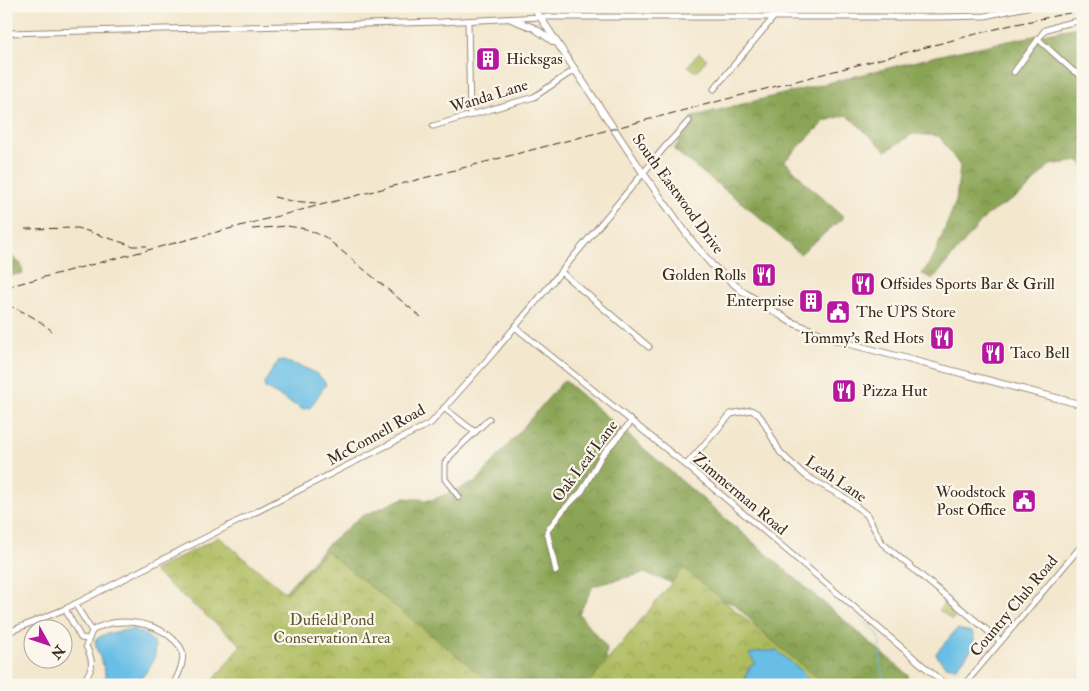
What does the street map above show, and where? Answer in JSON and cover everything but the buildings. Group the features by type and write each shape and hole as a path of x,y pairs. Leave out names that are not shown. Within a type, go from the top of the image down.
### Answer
{"main road":[{"name":"South Eastwood Drive","path":"533,6 643,173 691,240 712,265 742,291 791,322 840,341 1083,405"},
{"path":"511,19 543,33 560,47"}],"street":[{"path":"714,89 783,6"},
{"path":"6,33 468,21 541,17 985,16 1031,6"},
{"path":"1014,72 1045,30 1083,20"},
{"path":"468,21 470,115"},
{"path":"1038,40 1072,70 1083,76"},
{"name":"Wanda Lane","path":"433,126 534,97 574,70"},
{"name":"McConnell Road","path":"7,630 65,609 431,423 515,327 643,173 689,121"},
{"path":"560,272 649,346"},
{"name":"Zimmerman Road","path":"515,327 686,465 946,685"},
{"path":"444,408 474,432"},
{"name":"Leah Lane","path":"686,465 731,414 751,410 762,419 780,452 788,460 806,476 848,499 867,515 882,543 1000,641"},
{"path":"459,497 445,479 445,463 489,419"},
{"name":"Oak Leaf Lane","path":"556,571 547,531 582,491 602,455 631,422"},
{"name":"Country Club Road","path":"964,685 1083,544"},
{"path":"75,604 92,631"},
{"path":"65,609 81,638 88,639"},
{"path":"81,685 90,673 92,665 92,658 86,646 92,631 99,626 124,622 145,625 166,633 180,645 183,652 181,666 173,685"}],"green space":[{"path":"1083,26 1083,166 1080,161 1050,165 1023,193 986,216 933,279 922,274 934,256 956,201 960,166 939,136 913,134 886,151 847,115 825,121 785,161 807,184 844,217 800,254 747,207 674,150 694,116 949,53"},
{"path":"699,53 707,59 696,72 688,66"},
{"path":"6,252 21,264 23,273 6,277"},
{"path":"564,380 908,675 908,685 818,685 734,604 644,573 593,586 579,614 607,648 604,685 212,685 278,599 328,544 360,517 404,498 432,500 476,482"},
{"name":"Dufield Pond Conservation Area","path":"219,537 287,594 326,551 494,685 210,685 241,645 153,571"},
{"path":"684,568 826,685 587,685"},
{"path":"945,602 958,613 952,620 939,610"}],"water":[{"path":"279,360 312,371 326,384 310,408 302,409 265,388 264,383"},
{"path":"132,629 153,642 155,653 151,665 135,684 104,685 104,668 95,641 106,634"},
{"path":"957,629 972,632 974,642 970,651 956,668 944,664 936,653"},
{"path":"759,651 777,651 803,672 811,685 748,685 745,678 750,666 756,664 749,654"}],"waterway":[{"path":"860,618 878,634 880,665 886,685"}],"railway":[{"path":"6,287 1007,26 1083,10"},
{"path":"274,197 291,201 316,203"},
{"path":"252,229 287,226 306,229 325,237 421,317"},
{"path":"25,229 78,228 133,246 147,246"},
{"path":"6,305 30,316 52,331"}],"place":[{"name":"Hicksgas","path":"488,59"},
{"name":"Golden Rolls","path":"764,275"},
{"name":"Offsides Sports Bar & Grill","path":"863,284"},
{"name":"Enterprise","path":"811,301"},
{"name":"The UPS Store","path":"838,312"},
{"name":"Tommy's Red Hots","path":"942,338"},
{"name":"Taco Bell","path":"993,353"},
{"name":"Pizza Hut","path":"844,391"},
{"name":"Woodstock Post Office","path":"1024,501"}]}
